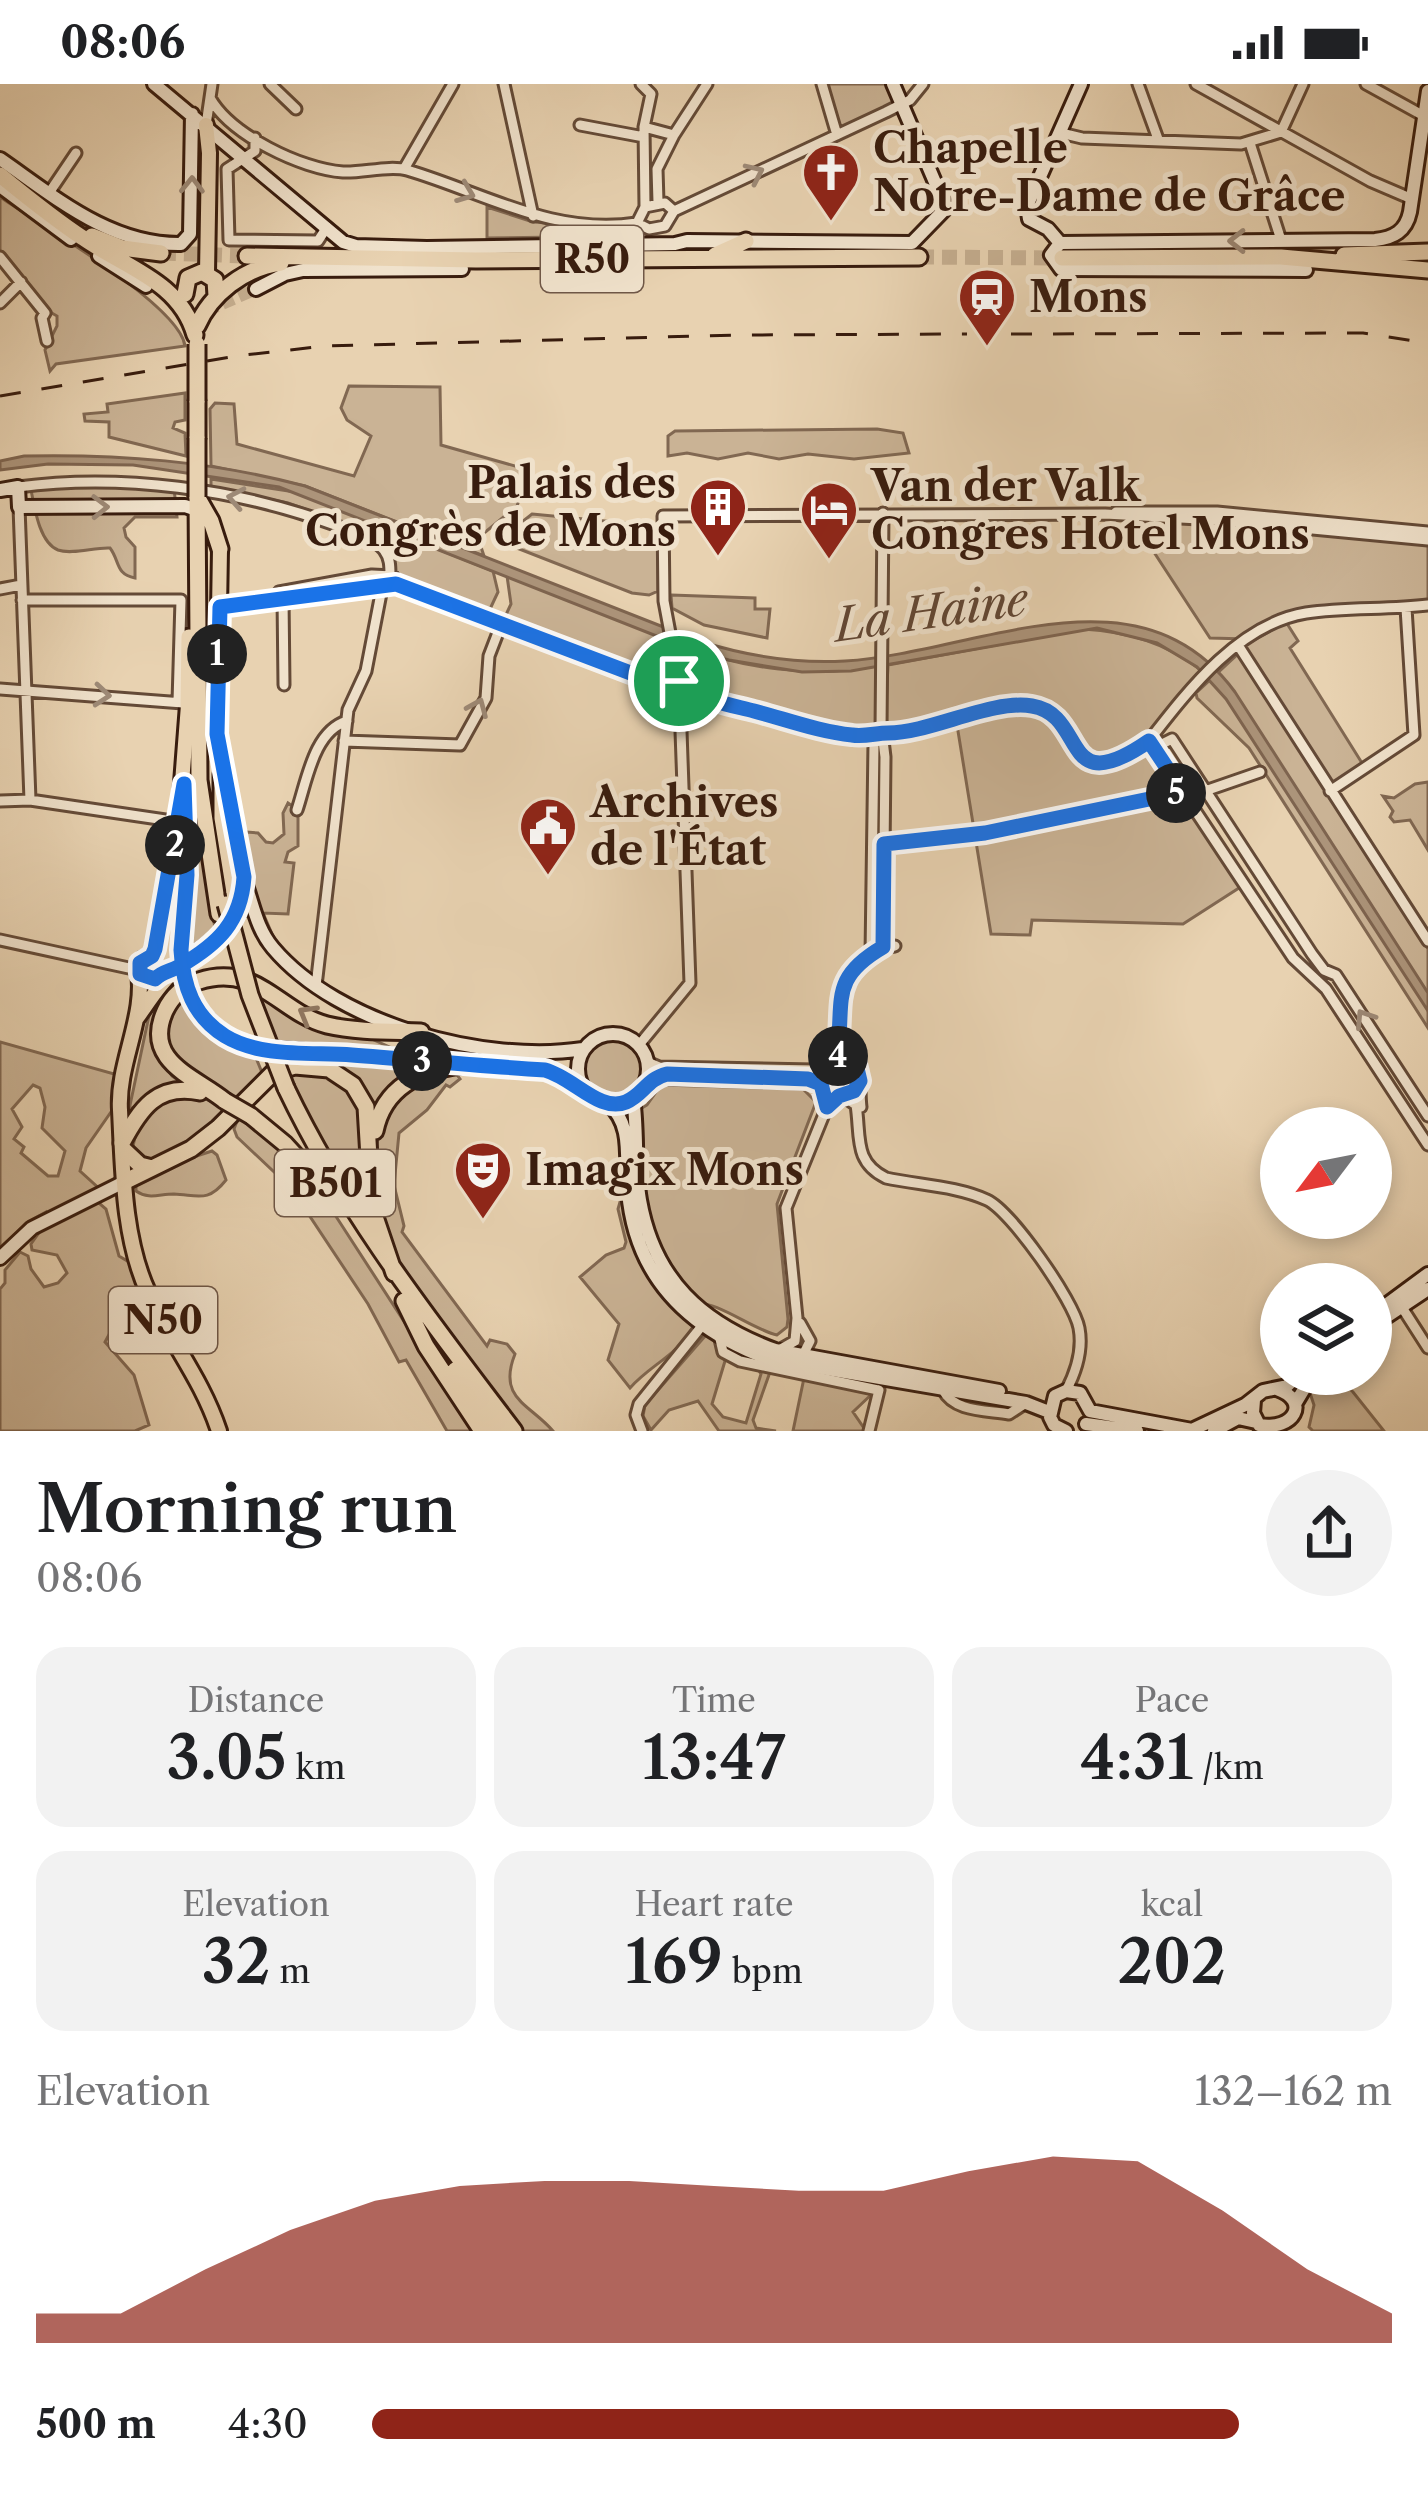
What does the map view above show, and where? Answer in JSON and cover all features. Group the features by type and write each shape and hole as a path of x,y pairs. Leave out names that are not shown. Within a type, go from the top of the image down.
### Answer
{"highway":[{"path":"0,174 86,241 167,290 197,335"},
{"path":"0,174 91,235 122,248 161,254"},
{"path":"86,241 155,272 199,300"},
{"path":"707,259 746,241"},
{"path":"1281,249 1428,270"},
{"path":"1061,250 1428,252"},
{"name":"R50","path":"247,256 469,265 919,257"},
{"path":"199,300 274,263 469,265"},
{"path":"197,335 231,289 262,272 304,263"},
{"path":"1306,270 1362,264"},
{"path":"183,703 198,587 199,300 215,280 202,272 185,282 199,300"},
{"path":"197,504 211,521 220,549"},
{"name":"B501","path":"198,587 199,779 231,897 252,1030 329,1192 499,1431"},
{"path":"222,774 231,897"},
{"name":"B501","path":"231,897 236,946 282,1090 394,1273 513,1431"},
{"path":"329,1192 285,1144 250,1116 173,1068 162,1046 160,1026 167,1006 194,983 238,979 265,988 326,1025 421,1032"},
{"path":"370,1152 377,1121 394,1090 433,1069 460,1065"},
{"path":"126,1181 191,1149 233,1114 264,1079 295,1066 320,1066 352,1084 369,1119 372,1208 394,1273"},
{"path":"152,1168 140,1165 123,1146 138,1113 158,1094 175,1089 199,1091 225,1101"},
{"path":"120,1111 138,1113"},
{"path":"404,1301 426,1346 482,1431"}],"main road":[{"path":"202,272 209,153 205,129"},
{"path":"220,549 216,697 222,774"},
{"path":"137,1018 179,822 184,784 183,703"},
{"path":"137,1018 178,967 228,931 238,913 231,897"},
{"path":"146,969 178,967"},
{"name":"N50","path":"137,1018 120,1111 134,1251 148,1294 195,1372 219,1431"}],"street":[{"path":"154,84 343,242 373,247 918,241 944,213 944,197 893,84"},
{"path":"0,159 127,237 181,244 187,239 212,84"},
{"path":"270,84 296,109"},
{"path":"404,169 453,84"},
{"path":"504,84 533,216"},
{"path":"633,244 645,207 644,132 651,91 641,84"},
{"path":"658,202 658,170 707,84"},
{"path":"822,84 837,135"},
{"path":"210,98 233,123 273,151 308,166 404,169 533,216 660,228 671,217 902,104 923,84"},
{"path":"1082,84 1029,201 1029,219 1048,229 1061,250 1052,255 1056,266 1069,270 1306,270"},
{"path":"1138,84 1158,139"},
{"path":"1196,84 1428,207"},
{"path":"1061,133 1090,139 1250,143 1281,132 1303,84"},
{"path":"1366,84 1424,116"},
{"path":"1250,143 1281,249 1384,239 1404,228 1428,91"},
{"path":"188,111 210,98"},
{"path":"205,129 233,123"},
{"path":"580,125 674,135"},
{"path":"255,138 255,151 227,169 229,240 318,241 327,227"},
{"path":"260,170 259,157 273,151"},
{"path":"49,193 76,153"},
{"path":"644,173 658,170"},
{"path":"0,186 146,286"},
{"path":"1270,205 1294,197"},
{"path":"645,207 665,202 675,244"},
{"path":"31,208 58,220"},
{"path":"0,257 45,313 47,341"},
{"path":"256,289 303,270 469,265"},
{"path":"0,303 21,282"},
{"path":"0,490 76,482 129,484 246,500 306,515 373,541 388,558 367,671 347,721 316,986"},
{"path":"18,487 30,800"},
{"path":"19,507 197,504"},
{"path":"871,954 883,513"},
{"path":"680,703 673,698 674,657 665,611 663,516 1105,514 1428,536"},
{"path":"220,604 372,575 501,626 675,685 688,682 693,694 794,726 878,738 1025,705 1049,713 1091,760 1112,764 1172,739 1312,954 1324,970 1336,975 1428,1116"},
{"path":"220,604 387,579"},
{"path":"0,589 22,585"},
{"path":"283,598 284,685"},
{"path":"0,689 183,703 181,600 22,600"},
{"path":"1152,745 1219,662 1271,626 1304,614 1428,605"},
{"path":"1330,790 1414,735 1406,608"},
{"path":"344,741 460,746 486,698 488,656 501,626"},
{"path":"1238,645 1428,941"},
{"path":"680,703 693,694"},
{"path":"639,1045 690,983 680,703"},
{"path":"297,810 322,740 332,725 347,721"},
{"path":"647,1062 659,1067 808,1070 837,1056 844,982 852,968 889,947 878,738"},
{"path":"1152,745 1293,958 1326,989 1428,1145"},
{"path":"1205,791 1260,772"},
{"path":"184,784 184,979 194,1005 227,1037 255,1047 545,1070 581,1086 621,1115 630,1205 646,1258 663,1286 701,1327 720,1339 786,1362 883,1385"},
{"path":"884,844 985,833 1183,792"},
{"path":"0,801 30,800 179,822"},
{"path":"1238,875 1254,865"},
{"path":"231,897 272,948 316,986 370,1018 514,1051 549,1054 583,1049"},
{"path":"0,940 146,969"},
{"path":"581,1086 577,1067 583,1049 595,1038 610,1034 626,1036 639,1045 647,1062 644,1086"},
{"path":"837,1056 856,1064 860,1075 861,1141 868,1157 898,1180"},
{"path":"822,1067 827,1107"},
{"path":"1384,1079 1398,1070"},
{"path":"608,1104 633,1098 650,1079 667,1074 783,1077 823,1087 856,1105 858,1143 865,1162 878,1174 977,1196 997,1205 1013,1220 1076,1317 1080,1343 1076,1369 1062,1398 1062,1430"},
{"path":"775,1350 795,1341 797,1318 786,1208 827,1107 857,1086"},
{"path":"1393,1092 1408,1087"},
{"path":"633,1098 639,1198 650,1238 670,1276 699,1310 740,1337 775,1350 1062,1398 1084,1422 1137,1431"},
{"path":"0,1258 32,1228 126,1181"},
{"path":"92,1198 117,1197 128,1202"},
{"path":"1392,1301 1428,1274"},
{"path":"1392,1315 1428,1289"},
{"path":"1403,1309 1428,1348"},
{"path":"642,1431 636,1415 639,1404 701,1327 699,1310"},
{"path":"797,1318 823,1353 856,1364"},
{"path":"720,1339 723,1352 740,1361 1026,1403 1062,1398"},
{"path":"786,1362 803,1355 810,1341"},
{"path":"869,1431 883,1385"},
{"path":"1084,1422 1192,1430 1260,1394"},
{"path":"1214,1431 1238,1418 1258,1426 1289,1424 1303,1395"},
{"path":"1254,1400 1258,1426"}],"shaded area":[{"path":"827,84 887,84 897,102 841,129"},
{"path":"0,197 134,288 177,329 185,346 56,364 50,371 45,350 57,316 45,309 0,251"},
{"path":"487,207 533,222 628,228 631,232 625,236 487,238"},
{"path":"349,386 440,387 441,445 529,470 517,506 478,538 484,556 305,486 211,466 210,409 215,403 234,404 237,444 354,476 371,436 347,420 341,408"},
{"path":"185,393 185,420 175,422 173,428 185,433 186,456 109,437 109,422 85,421 84,414 108,412 107,404"},
{"path":"877,429 903,433 909,453 854,459 808,454 779,459 748,453 718,459 687,453 668,456 668,436 675,431"},
{"path":"24,456 165,461 305,486 699,641 771,658 845,661 895,655 1053,624 1104,622 1152,630 1196,652 1235,692 1428,993 1428,1011 1226,699 1197,667 1157,643 1097,628 851,671 802,672 729,660 697,652 279,487 133,465 48,464 0,470 0,461"},
{"path":"211,479 295,492 493,571 498,592 490,609 396,574 382,536 288,503 211,487"},
{"path":"30,485 174,488 177,517 135,517 124,528 135,547 135,578 121,570 110,548 70,552 51,546 38,521"},
{"path":"532,514 658,526 658,591 632,593 509,545 508,533"},
{"path":"1131,517 1428,540 1428,605 1304,613 1247,639 1210,638"},
{"path":"507,576 662,637 667,676 504,619 511,604"},
{"path":"671,595 755,598 755,609 770,609 767,638 704,625 672,608"},
{"path":"1286,622 1298,641 1290,648 1362,763 1331,785 1242,647"},
{"path":"1083,629 1146,640 1202,671 1146,738 1109,761 1080,747 1042,706 885,726 888,665"},
{"path":"679,644 728,660 779,669 830,671 881,665 881,729 842,731 707,694 682,670"},
{"path":"1238,654 1428,949 1428,1028 1249,748 1197,698 1196,693"},
{"path":"1026,712 1048,721 1084,766 1113,767 1154,754 1242,886 1183,924 1032,920 1030,935 991,934 957,725"},
{"path":"191,716 198,825 216,934 184,957 191,846"},
{"path":"1428,782 1428,850 1410,820 1394,822 1383,796 1394,798 1415,784"},
{"path":"288,803 298,810 298,846 288,852 285,862 294,863 288,914 263,913 276,943 264,926 241,837 258,833 273,843 284,834 283,813"},
{"path":"175,974 177,985 157,1052 182,1083 168,1085 129,1110 151,1006"},
{"path":"253,986 412,1057 275,1047"},
{"path":"180,995 210,1033 254,1053 263,1075 238,1103 190,1075 164,1043 164,1031"},
{"path":"612,1039 633,1048 642,1069 633,1090 612,1099 591,1090 582,1069 591,1048"},
{"path":"0,1042 125,1077 120,1099 86,1148 80,1171 103,1192 93,1198 106,1209 119,1256 139,1268 151,1299 112,1329 105,1342 134,1375 149,1425 135,1431 0,1431 0,1289 5,1270 20,1252 28,1256 44,1287 58,1283 67,1273 57,1255 32,1250 31,1244 48,1220 46,1212 26,1223 0,1250","holes":["33,1085 40,1088 45,1107 42,1128 65,1151 58,1176 48,1176 21,1153 24,1147 14,1139 22,1127 12,1109"]},
{"path":"279,1057 425,1066 376,1114 352,1079 283,1066"},
{"path":"321,1071 343,1083 361,1107 373,1230 347,1196 285,1072"},
{"path":"455,1072 460,1079 446,1085 427,1110 399,1133 394,1185 402,1232 487,1346 490,1340 507,1344 515,1354 513,1391 553,1431 522,1431 399,1263 385,1225 376,1157 385,1116 408,1088"},
{"path":"661,1085 803,1089 816,1102 777,1204 788,1319 787,1327 777,1335 714,1306 697,1304 670,1273 641,1197 637,1111"},
{"path":"196,1094 230,1111 206,1134 152,1162 132,1150 139,1121 159,1098"},
{"path":"239,1116 286,1155 326,1201 475,1431 447,1431 406,1360 399,1362 368,1304 291,1188 237,1137 234,1129"},
{"path":"212,1151 226,1180 214,1192 150,1196 136,1191 136,1181"},
{"path":"622,1195 637,1241 693,1327 679,1346 630,1388 608,1360 619,1324 580,1277 606,1255 624,1248 618,1209"},
{"path":"706,1335 717,1341 725,1361 712,1404 723,1417 746,1423 761,1374 758,1369 770,1372 753,1420 756,1428 776,1431 719,1431 698,1401 669,1410 651,1430 643,1416 645,1405"},
{"path":"804,1378 874,1392 853,1412 866,1431 793,1431"},
{"path":"1311,1395 1355,1395 1384,1431 1313,1431 1309,1427 1314,1405"}],"tunnel":[{"path":"161,253 247,256"},
{"path":"919,257 1062,258"},
{"path":"206,311 256,289"}],"railway":[{"path":"1011,334 1363,333 1428,343"},
{"path":"0,396 236,356 325,346 967,334"}],"place":[{"name":"Chapelle Notre-Dame de Grâce","path":"831,223"},
{"name":"Mons","path":"987,348"},
{"name":"Palais des Congrès de Mons","path":"718,558"},
{"name":"Van der Valk Congres Hotel Mons","path":"829,561"},
{"name":"Archives de l'État","path":"548,877"},
{"name":"Imagix Mons","path":"483,1221"}],"route":[{"path":"679,681 672,688 396,584 220,607 217,734 244,877 242,898 228,931 208,947 195,955 178,967 161,972 155,979 140,974 140,963 155,949 184,784 188,839 181,950 182,968 194,1005 227,1037 277,1051 545,1070 565,1076 608,1104 626,1102 650,1079 667,1074 808,1079 821,1084 827,1107 854,1091 860,1081 856,1064 837,1056 841,1000 852,968 883,947 884,844 985,833 1183,792 1149,741 1112,764 1091,760 1052,716 1037,707 1012,707 889,733 850,735 718,701 679,681"}],"water label":[{"name":"La Haine","path":"931,612"}]}
